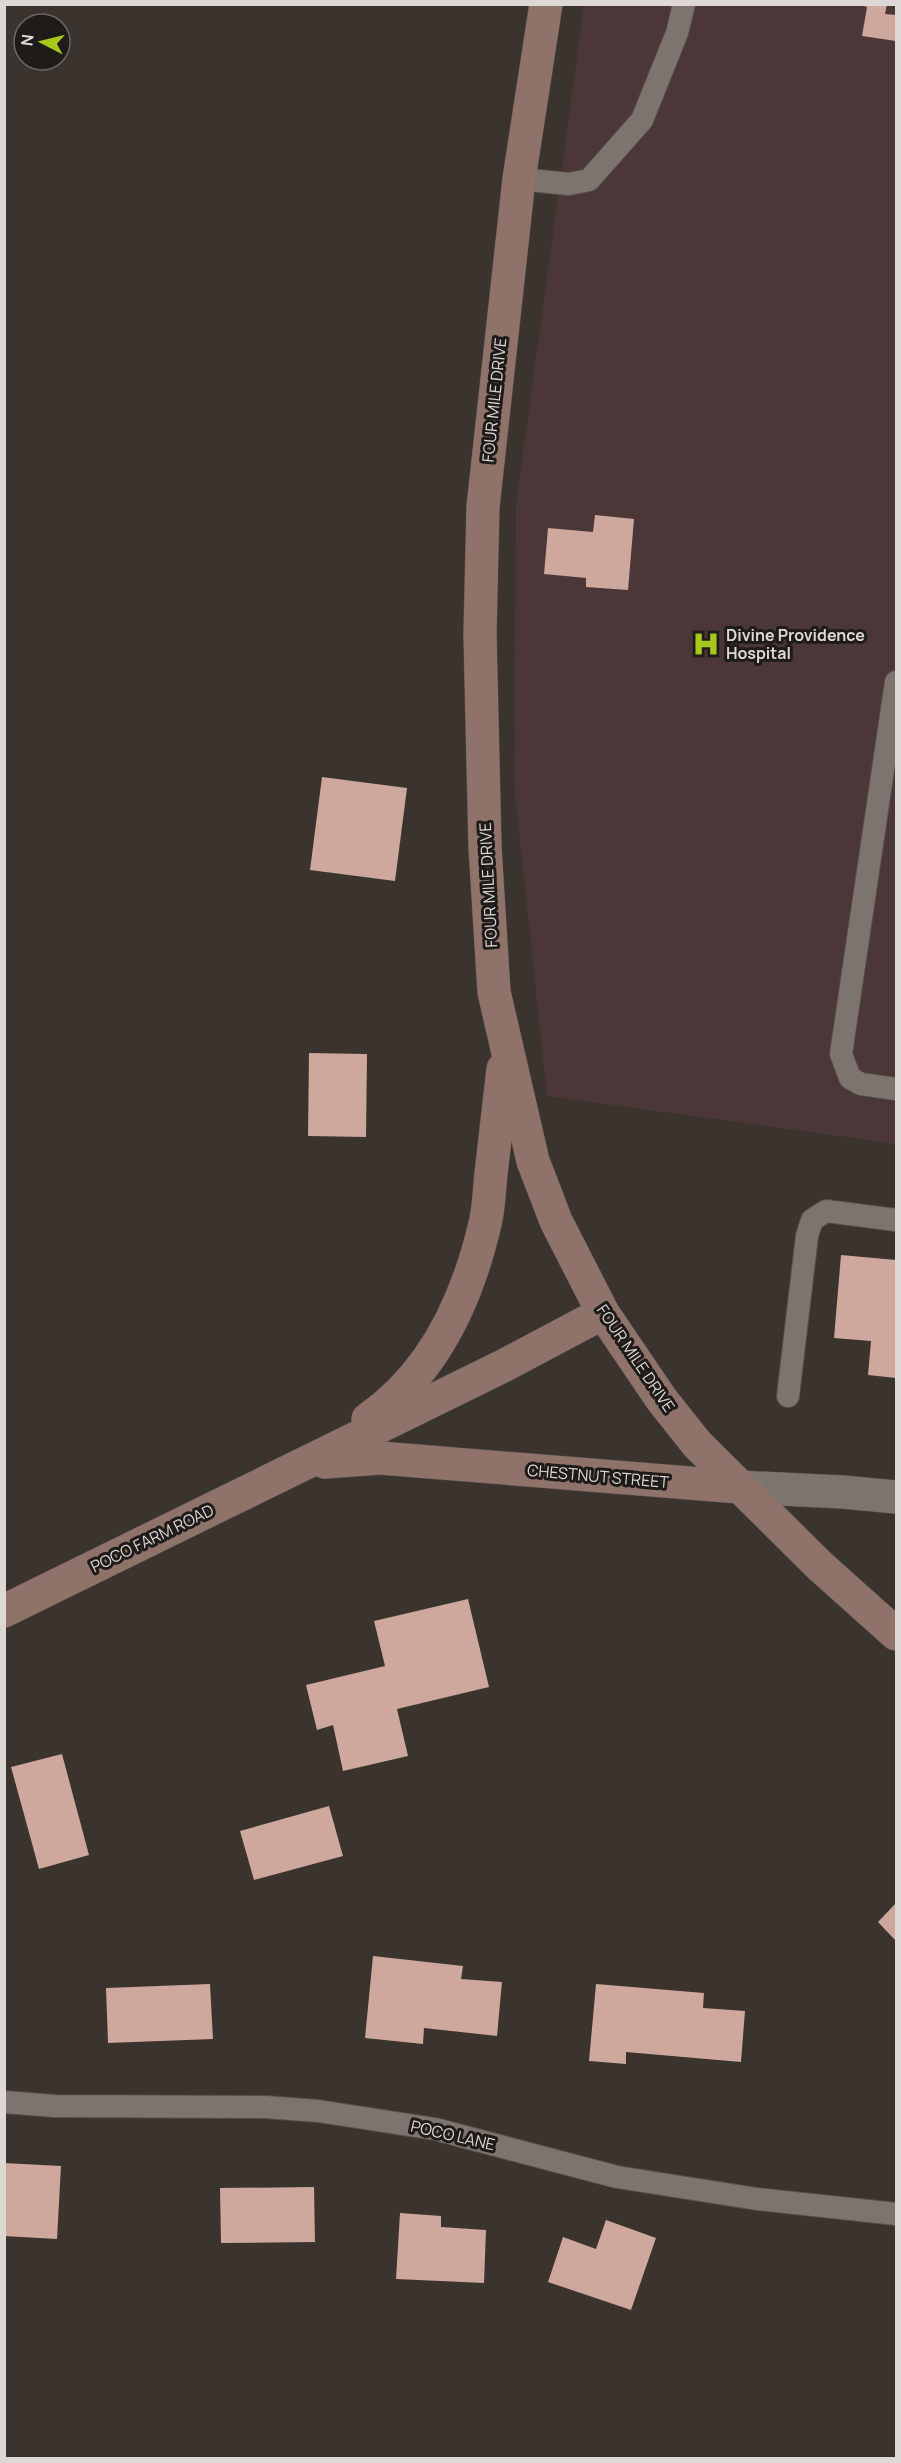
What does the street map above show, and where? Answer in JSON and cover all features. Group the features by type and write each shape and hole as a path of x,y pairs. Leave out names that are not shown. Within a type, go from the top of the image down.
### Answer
{"street":[{"name":"FOUR MILE DRIVE","path":"546,4 519,179 483,507 480,634 485,836 495,992 506,1045 533,1161 556,1221 603,1313 662,1400 697,1444 820,1566 897,1634"},
{"path":"300,1466 388,1405 425,1365 450,1327 470,1278 485,1226 506,1045"},
{"path":"300,1466 505,1365 603,1313"},
{"name":"CHESTNUT STREET","path":"300,1466 355,1458 380,1458 739,1487 897,1497"},
{"name":"POCO FARM ROAD","path":"4,1611 300,1466"}],"lane":[{"path":"519,179 569,184 589,180 642,120 677,33 684,4"},
{"path":"897,682 841,1054 850,1078 861,1084 897,1089"},
{"path":"788,1396 807,1236 812,1220 826,1212 897,1220"},
{"name":"POCO LANE","path":"4,2102 55,2106 265,2107 318,2111 435,2129 617,2176 757,2199 897,2214"}],"shaded area":[{"name":"Divine Providence Hospital","path":"584,5 896,5 896,1144 547,1096 514,785 516,504"}],"building":[{"path":"858,4 887,4 885,14 896,15 896,41 862,36 867,7"},
{"path":"595,515 634,519 628,590 586,587 586,578 544,574 548,528 593,532"},
{"path":"322,777 407,788 395,881 310,870"},
{"path":"309,1053 367,1054 366,1137 308,1136"},
{"path":"841,1255 896,1260 896,1378 868,1375 871,1341 834,1338"},
{"path":"468,1599 489,1687 397,1709 408,1756 343,1771 333,1725 317,1730 306,1685 385,1666 374,1621"},
{"path":"62,1754 89,1855 39,1869 11,1767"},
{"path":"329,1806 343,1856 254,1880 240,1831"},
{"path":"896,1903 896,1941 878,1922"},
{"path":"373,1956 463,1966 461,1979 502,1982 497,2036 424,2028 423,2044 365,2038"},
{"path":"210,1984 213,2039 108,2043 106,1988"},
{"path":"596,1984 704,1993 703,2008 745,2011 741,2062 626,2052 626,2064 589,2061"},
{"path":"4,2163 61,2166 57,2239 4,2236"},
{"path":"314,2187 315,2242 221,2243 220,2188"},
{"path":"400,2213 441,2216 441,2227 486,2230 484,2283 396,2279"},
{"path":"606,2220 656,2238 631,2310 548,2282 563,2237 596,2249"}],"place":[{"name":"Divine Providence Hospital","path":"706,644"}]}
